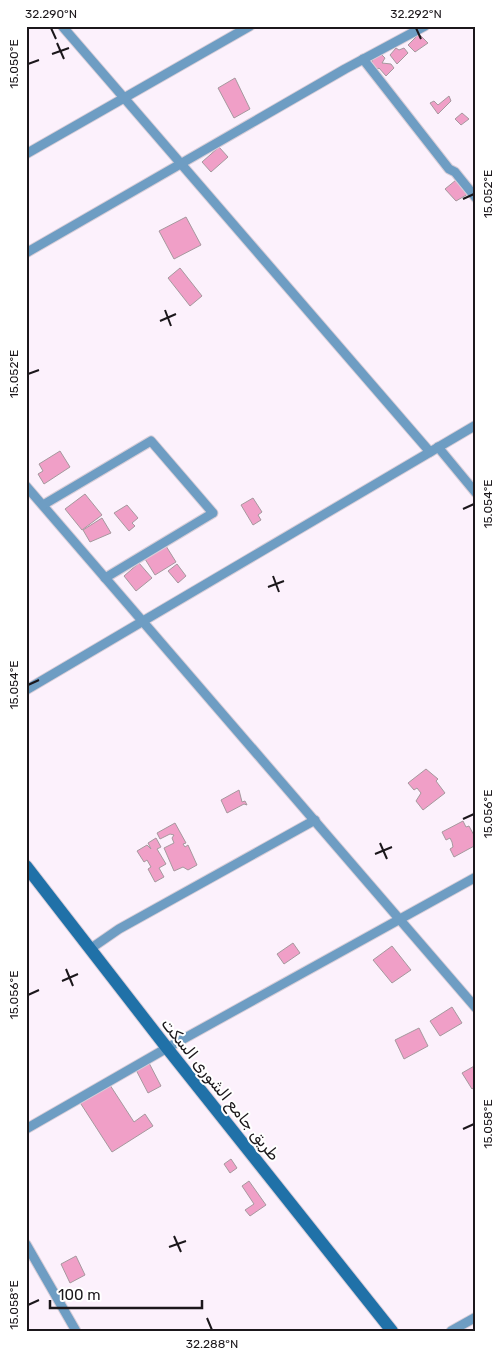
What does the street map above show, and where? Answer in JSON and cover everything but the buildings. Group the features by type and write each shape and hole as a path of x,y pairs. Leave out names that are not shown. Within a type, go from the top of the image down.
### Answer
{"main road":[{"name":"طريق جامع الشورى السكت","path":"26,866 167,1048 392,1331"}],"street":[{"path":"62,26 434,450 476,493"},
{"path":"26,154 250,26"},
{"path":"26,253 363,59 424,26"},
{"path":"363,59 450,169 455,172 476,198"},
{"path":"26,690 476,425"},
{"path":"43,505 151,441 213,513 106,578"},
{"path":"26,486 476,1008"},
{"path":"90,949 119,929 314,820"},
{"path":"26,1129 167,1048 476,877"},
{"path":"26,1244 76,1331"},
{"path":"451,1331 476,1316"}]}
